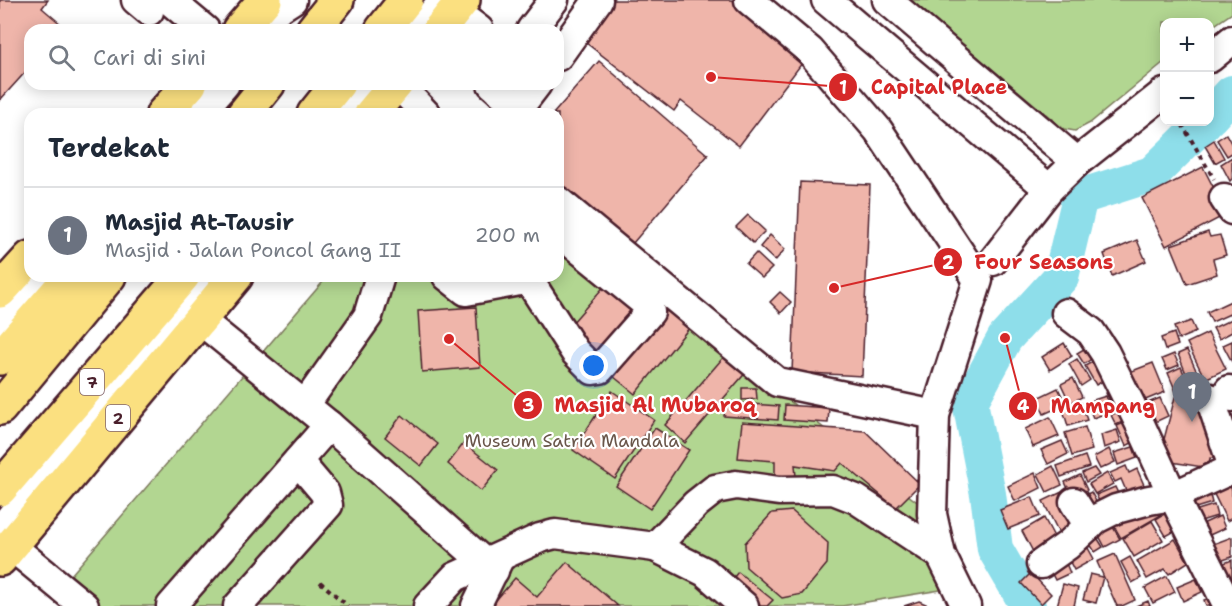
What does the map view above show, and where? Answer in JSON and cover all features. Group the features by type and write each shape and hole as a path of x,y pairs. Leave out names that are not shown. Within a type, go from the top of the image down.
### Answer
{"highway":[{"path":"244,24 265,0"},
{"path":"318,24 337,0"},
{"path":"387,24 406,0"},
{"path":"168,108 185,90"},
{"path":"249,108 263,90"},
{"path":"319,108 333,90"},
{"path":"374,108 385,90"},
{"path":"0,291 24,265"},
{"path":"0,358 66,282"},
{"path":"0,408 104,282"},
{"name":"7","path":"0,489 178,282"},
{"name":"2","path":"4,545 231,282"}],"street":[{"path":"254,24 292,0"},
{"path":"278,24 299,0"},
{"path":"536,24 554,0"},
{"path":"564,48 598,0"},
{"path":"749,0 810,51 878,130 986,270"},
{"path":"826,0 1049,189"},
{"path":"887,0 1077,162"},
{"path":"152,4 193,24"},
{"path":"432,24 455,14"},
{"path":"1214,54 1232,40"},
{"path":"204,108 220,90"},
{"path":"355,108 380,90"},
{"path":"398,90 409,96 420,108"},
{"path":"498,90 514,108"},
{"path":"519,108 533,90"},
{"path":"966,606 941,555 932,514 935,415 986,270 1049,189 1077,162 1160,96"},
{"path":"564,206 777,382 935,415"},
{"path":"528,282 532,285 575,352 593,370 600,369 650,312 649,306 564,237"},
{"path":"0,323 41,282"},
{"path":"84,606 4,545 207,282"},
{"path":"305,405 368,316 378,282"},
{"path":"455,282 466,291 514,282"},
{"path":"1066,313 1090,332 1105,353 1228,606"},
{"path":"200,320 330,425 493,564"},
{"path":"1041,564 1068,545 1082,514 1096,519 1116,508 1173,496 1231,472 1224,395"},
{"path":"171,606 330,425"},
{"path":"238,606 328,505 325,493 298,461"},
{"path":"655,547 696,504 715,489 736,485 779,491 833,490 856,499 941,555"},
{"path":"428,606 455,577 493,564 532,541 555,534 655,547 705,572 744,606"},
{"path":"476,606 493,564"}],"path":[{"path":"1183,126 1228,204"},
{"path":"320,582 348,606"}],"green space":[{"path":"909,0 1232,0 1232,13 1214,25 1214,18 1160,18 1160,65 1090,123 1075,131 1064,129"},
{"name":"Museum Satria Mandala","path":"564,218 932,514 940,590 842,606 78,606 59,589 323,282 564,282"}],"building":[{"path":"0,0 48,0 42,8 61,24 24,24 24,74 0,100"},
{"path":"603,0 740,0 809,54 739,146 681,101 674,111 576,35"},
{"path":"599,61 708,155 627,250 564,195 564,108 558,108"},
{"path":"1226,134 1232,145 1232,153 1227,156 1217,140"},
{"path":"1214,140 1224,158 1215,163 1205,146"},
{"path":"1232,157 1232,179 1230,181 1221,164"},
{"path":"1203,167 1227,214 1166,246 1142,198"},
{"path":"800,182 870,185 862,376 792,372"},
{"path":"748,215 765,231 753,243 736,227"},
{"path":"1208,232 1210,237 1220,235 1226,255 1213,259 1217,274 1187,284 1171,245"},
{"path":"770,235 785,249 775,261 760,247"},
{"path":"1137,240 1146,261 1112,276 1104,254"},
{"path":"756,253 772,268 762,278 746,264"},
{"path":"608,282 638,311 597,359 565,331"},
{"path":"780,292 791,302 781,313 770,302"},
{"path":"667,300 694,322 635,394 608,372"},
{"path":"1231,301 1232,313 1212,322 1207,312"},
{"path":"476,307 480,367 422,372 418,311"},
{"path":"1232,319 1232,332 1219,339 1213,328"},
{"path":"1191,321 1196,332 1179,339 1174,327"},
{"path":"1174,333 1178,345 1165,350 1161,338"},
{"path":"1208,333 1226,369 1205,379 1187,343"},
{"path":"1232,341 1232,362 1223,345"},
{"path":"1064,343 1072,356 1050,370 1042,357"},
{"path":"1094,343 1100,353 1084,364 1077,353"},
{"path":"1187,350 1200,379 1190,383 1178,354"},
{"path":"728,352 748,370 685,443 665,425"},
{"path":"1174,354 1179,365 1167,370 1162,359"},
{"path":"1103,356 1114,375 1096,385 1085,366"},
{"path":"1077,359 1090,380 1081,386 1069,364"},
{"path":"1153,363 1165,392 1138,403 1127,373"},
{"path":"1181,367 1190,388 1177,394 1168,373"},
{"path":"1073,378 1082,397 1070,403 1061,384"},
{"path":"1201,385 1229,460 1210,458 1209,468 1165,461 1162,447 1175,397"},
{"path":"1120,386 1127,402 1114,409 1106,393"},
{"path":"742,388 756,388 757,399 742,400"},
{"path":"1058,388 1066,404 1044,414 1037,398"},
{"path":"612,391 654,420 615,479 573,450"},
{"path":"1106,396 1112,411 1093,418 1087,402"},
{"path":"1160,398 1168,416 1151,424 1143,405"},
{"path":"725,402 779,406 778,420 724,416"},
{"path":"1081,403 1087,420 1068,426 1063,410"},
{"path":"785,405 829,408 828,423 784,420"},
{"path":"1128,407 1133,417 1116,425 1111,415"},
{"path":"402,415 438,444 421,466 385,437"},
{"path":"1050,417 1059,436 1033,447 1025,429"},
{"path":"1135,418 1144,437 1126,446 1117,426"},
{"path":"742,422 865,431 920,484 896,508 842,463 835,471 795,465 796,477 775,475 775,461 738,458"},
{"path":"1085,427 1092,450 1072,456 1065,433"},
{"path":"655,428 689,450 650,509 616,486"},
{"path":"1117,430 1121,442 1104,448 1101,435"},
{"path":"1062,441 1068,454 1048,464 1041,450"},
{"path":"464,443 498,470 481,491 448,464"},
{"path":"1133,447 1137,458 1118,465 1114,453"},
{"path":"1109,449 1115,462 1100,469 1094,457"},
{"path":"1085,456 1089,467 1061,477 1057,466"},
{"path":"1053,466 1062,485 1047,492 1038,474"},
{"path":"1126,466 1129,473 1137,469 1144,485 1127,493 1121,479 1115,482 1110,473"},
{"path":"1094,468 1099,475 1086,482 1082,473"},
{"path":"1035,473 1041,488 1015,501 1008,486"},
{"path":"1107,473 1113,484 1095,494 1089,484"},
{"path":"1080,475 1087,490 1072,497 1065,482"},
{"path":"1228,483 1232,490 1232,518 1227,521 1212,490"},
{"path":"1115,487 1121,500 1103,509 1096,495"},
{"path":"1208,487 1212,503 1189,510 1185,495"},
{"path":"1066,490 1084,526 1061,537 1043,501"},
{"path":"1091,492 1100,509 1076,500"},
{"path":"1032,497 1040,516 1008,529 1000,510"},
{"path":"1154,501 1161,515 1121,538 1113,524"},
{"path":"1214,505 1217,516 1191,524 1188,513"},
{"path":"1174,508 1184,526 1166,536 1156,519"},
{"path":"792,511 828,543 827,564 802,594 782,598 746,567 745,543 772,513"},
{"path":"1220,516 1225,528 1203,538 1198,526"},
{"path":"1044,518 1060,548 1038,561 1022,531"},
{"path":"1109,520 1120,539 1105,547 1095,528"},
{"path":"1152,521 1163,540 1134,557 1123,538"},
{"path":"1093,531 1103,547 1095,552 1085,536"},
{"path":"1232,537 1232,557 1211,564 1205,547"},
{"path":"1175,539 1188,562 1169,574 1165,569 1147,579 1137,561"},
{"path":"1088,548 1094,559 1074,570 1068,558"},
{"path":"1115,554 1135,600 1122,606 1117,606 1097,562"},
{"path":"1063,556 1070,573 1055,580 1047,564"},
{"path":"1130,557 1141,578 1132,583 1121,562"},
{"path":"1232,560 1232,588 1216,566"},
{"path":"567,562 618,606 491,606 515,578 537,597"},
{"path":"738,572 773,600 767,606 757,606 729,583"},
{"path":"1031,573 1051,594 1041,604 1021,583"},
{"path":"1090,574 1103,577 1096,603 1083,600"},
{"path":"1167,576 1175,592 1153,603 1145,588"},
{"path":"1196,579 1202,592 1183,601 1177,587"},
{"path":"1063,584 1078,588 1074,606 1057,606"},
{"path":"1219,595 1223,606 1206,606 1204,600"},
{"path":"919,601 930,606 904,606"},
{"path":"1148,601 1150,606 1136,606"}],"waterway":[{"path":"1214,113 1232,93"},
{"path":"1028,606 995,549 988,494 970,402 1005,338 1061,277 1080,197 1152,174 1201,126"}],"place":[{"name":"Capital Place","path":"711,77"},
{"name":"Four Seasons","path":"834,288"},
{"name":"Mampang","path":"1005,338"},
{"name":"Masjid Al Mubaroq","path":"449,339"},
{"name":"Masjid At-Tausir","path":"1192,422"}]}
